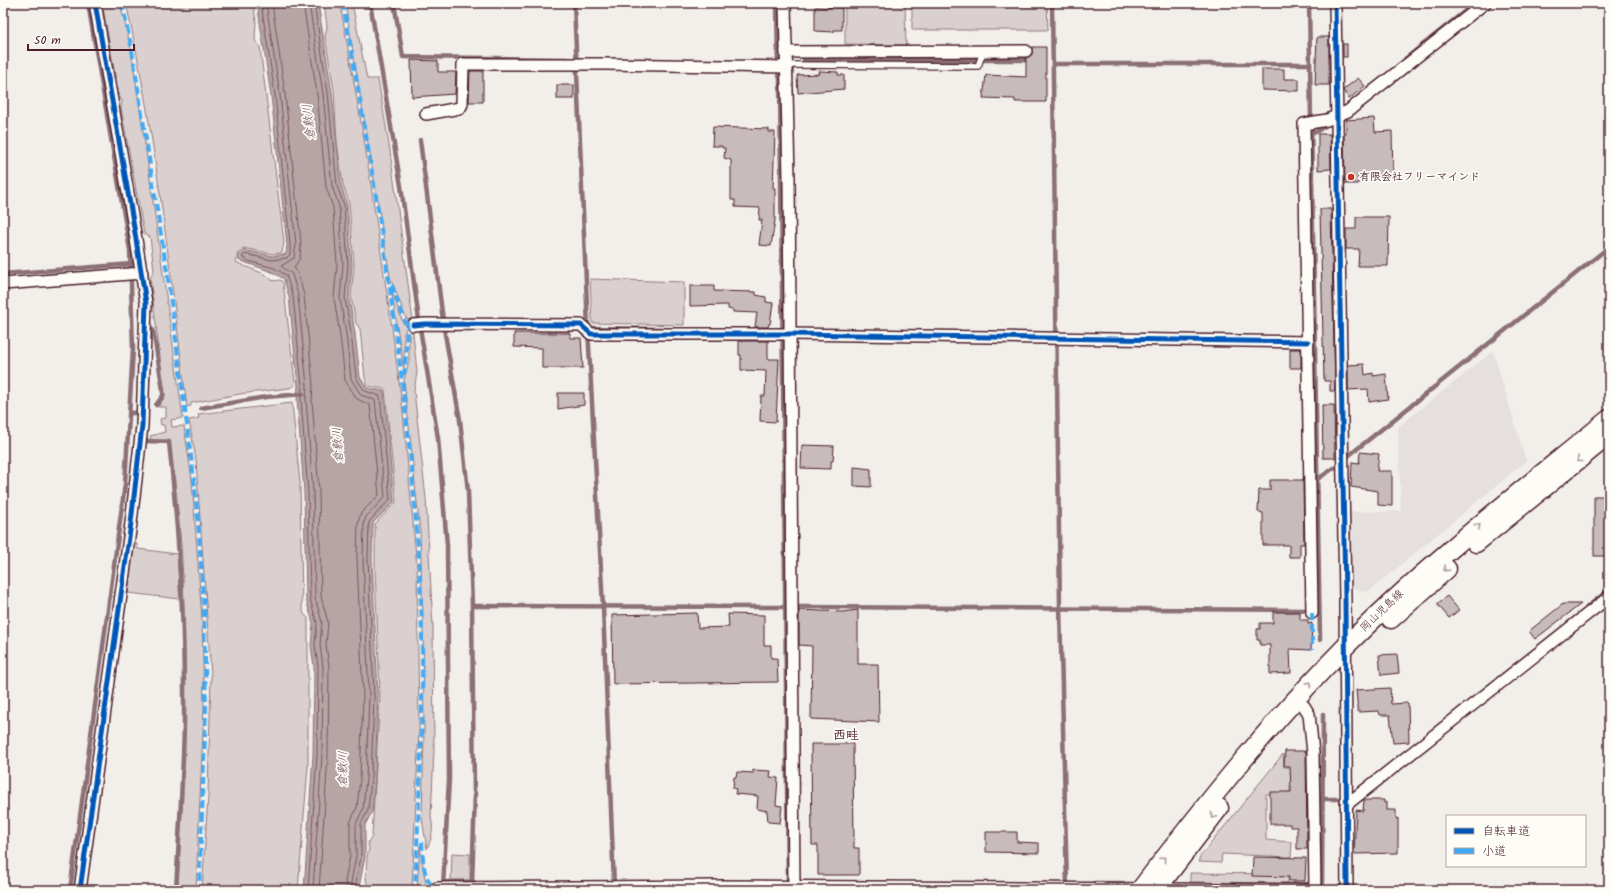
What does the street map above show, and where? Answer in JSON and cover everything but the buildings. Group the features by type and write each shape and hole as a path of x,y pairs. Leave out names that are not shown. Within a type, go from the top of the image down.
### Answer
{"main road":[{"name":"岡山児島線","path":"1145,890 1235,788 1304,706 1345,654 1406,588 1512,496 1609,419"},
{"name":"岡山児島線","path":"1145,890 1246,756 1309,684 1345,654 1382,627 1472,546 1609,435"}],"street":[{"path":"80,890 132,523 142,426 146,303 135,274 95,3"},
{"path":"785,3 786,52 783,66 791,888"},
{"path":"1334,3 1348,757 1346,805 1347,890"},
{"path":"1312,610 1304,128 1311,122 1336,117 1348,111 1485,3"},
{"path":"786,52 981,57 1026,51"},
{"path":"426,114 460,108 462,104 463,64 783,66"},
{"path":"3,284 135,274"},
{"path":"413,325 581,325 591,334 785,334 1056,338 1308,339"},
{"path":"1346,805 1609,596"},
{"path":"443,888 1068,888 1145,890 1314,890 1313,753 1309,714 1304,706"}],"lane":[{"path":"783,66 978,66 981,57"}],"shaded area":[{"path":"102,3 120,3 131,48 183,418 171,420 172,427 184,426 192,480 202,620 204,707 196,890 178,890 185,721 182,552 177,496 169,440 151,440 150,436 165,432 164,425 161,425 160,419 166,418 166,407 158,407 165,396 150,278 154,270 150,237 144,234 121,108 122,101 119,96"},
{"path":"126,3 253,3 256,21 255,40 260,47 284,242 282,253 273,254 243,248 238,252 236,262 261,272 273,281 280,280 283,282 295,382 294,386 191,403 191,406 187,407 154,154 137,53"},
{"path":"324,3 340,3 365,145 403,412 417,567 419,728 412,890 369,890 366,879 369,849 368,842 372,836 380,694 375,570 375,524 396,502 385,389 368,386 365,378 360,329 356,323 351,297 354,265 349,203 343,185 337,142 334,90 325,36 327,27"},
{"path":"345,3 352,3 367,79 378,79 390,151 413,321 406,318 390,277"},
{"path":"845,3 905,3 906,45 845,44"},
{"path":"912,3 1047,3 1048,30 912,30"},
{"path":"590,279 684,282 684,325 592,323"},
{"path":"391,288 403,323 407,326 404,334 404,371"},
{"path":"411,330 413,333 417,372 414,391 426,498 433,626 434,750 431,817 432,830 427,849 422,819 424,731 420,531 404,380 409,361 409,332"},
{"path":"1493,351 1526,461 1368,592 1352,588 1349,512 1401,511 1398,427"},
{"path":"292,403 300,483 302,607 304,614 308,618 308,767 298,890 202,890 208,795 211,675 196,460 189,420 199,418 198,414"},
{"path":"133,544 137,544 138,549 177,554 180,599 128,593"},
{"path":"1283,754 1284,767 1310,767 1305,781 1295,786 1290,786 1290,793 1266,794 1266,840 1292,842 1291,857 1222,854 1221,863 1199,862 1199,858"},
{"path":"420,845 426,885 425,890 417,890"},
{"path":"452,853 470,854 470,880 451,880"},
{"path":"1190,873 1288,874 1288,883 1190,882"}],"water":[{"name":"倉敷川","path":"257,3 318,3 332,93 341,185 347,204 352,265 349,298 360,377 367,388 384,391 394,502 373,523 372,558 378,696 375,780 372,812 365,825 365,857 360,882 363,890 304,890 313,755 314,667 311,646 313,623 306,600 304,492 297,400 298,386 289,297 284,279 272,272 238,260 239,253 244,250 273,256 286,254 287,245 271,96"}],"waterway":[{"path":"70,890 125,484 133,349 130,250 88,3"},
{"path":"370,3 401,186 420,328 438,438 447,545 449,779 443,887"},
{"path":"394,3 403,57 567,59"},
{"path":"574,3 588,328 603,607 614,886"},
{"path":"777,3 778,72 780,79 788,887"},
{"path":"1052,3 1060,608 1067,887"},
{"path":"1309,3 1320,640"},
{"path":"1405,59 1475,3"},
{"path":"804,60 1031,60"},
{"path":"1053,64 1310,64"},
{"path":"1312,132 1316,132 1328,124"},
{"path":"420,140 444,328 460,420 468,491 472,606 475,793 472,884"},
{"path":"1347,457 1609,247"},
{"path":"3,274 132,264"},
{"path":"587,328 665,329"},
{"path":"153,330 163,390 163,396 156,405"},
{"path":"201,408 266,397 303,394"},
{"path":"130,413 136,413"},
{"path":"146,441 169,442 176,512 184,688 182,786 176,890"},
{"path":"1316,480 1334,468"},
{"path":"1587,607 1609,590"},
{"path":"472,606 788,607"},
{"path":"799,607 1311,610"},
{"path":"1322,890 1323,714"},
{"path":"1322,799 1341,799"},
{"path":"443,882 474,882"},
{"path":"1094,883 1123,883"},
{"path":"1294,884 1307,884"}],"marked path":[{"path":"122,3 132,50 168,279 198,520 204,610 206,710 199,890"},
{"path":"343,3 389,282 407,422 414,493 419,563 422,645 422,726 415,890"},
{"path":"392,285 405,322 409,325 413,325"},
{"path":"401,374 404,373 405,370 407,332 409,325"},
{"path":"1312,613 1312,650"},
{"path":"422,842 423,861 426,875 428,881 437,888"}],"cycle path":[{"path":"80,890 131,523 142,426 146,303 95,3"},
{"path":"1335,3 1345,599 1347,890"},
{"path":"413,325 581,325 591,334 790,334 1308,342"}],"place":[{"name":"有限会社フリーマインド","path":"1351,177"}],"district":[{"name":"西畦","path":"846,735"}]}
